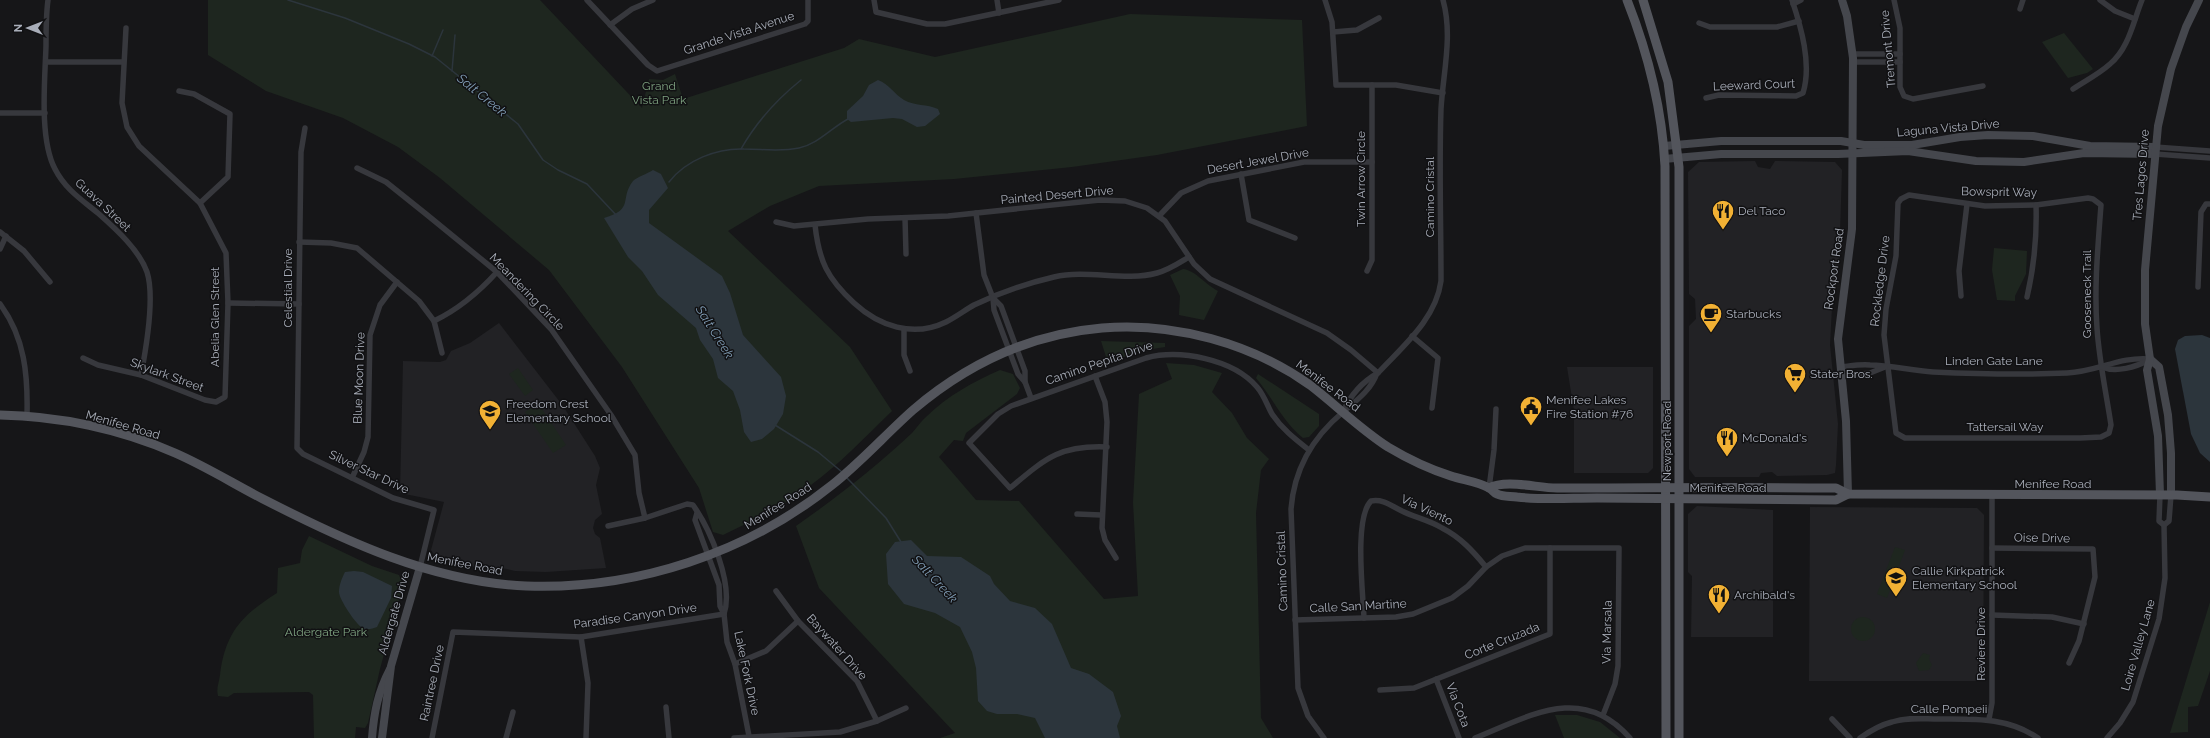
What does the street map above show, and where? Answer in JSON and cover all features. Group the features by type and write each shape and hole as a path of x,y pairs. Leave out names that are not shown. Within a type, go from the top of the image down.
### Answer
{"main road":[{"name":"Newport Road","path":"1627,0 1638,27 1654,87 1664,146 1666,738"},
{"name":"Newport Road","path":"1643,0 1651,20 1668,82 1679,158 1679,738"},
{"name":"Menifee Road","path":"0,415 27,416 60,420 140,439 176,453 348,541 420,567 466,578 507,585 568,585 610,582 643,575 713,554 771,527 815,498 858,463 914,410 950,381 1013,349 1057,335 1107,328 1145,328 1188,333 1242,349 1269,360 1306,382 1386,445 1414,461 1444,474 1489,488 1497,494 1538,499 1836,500 1848,494"},
{"name":"Menifee Road","path":"1489,488 1498,483 1550,488 1666,486 1836,488 1848,494 1992,496 2171,495 2210,497"}],"street":[{"name":"Guava Street","path":"48,0 45,113 48,148 54,168 69,190 100,216 135,250 147,273 149,300 148,341 141,375"},
{"path":"587,0 610,25 632,8 653,0"},
{"name":"Grande Vista Avenue","path":"610,25 648,65 657,71 804,24 808,21 808,0"},
{"path":"874,0 876,12 886,16 936,25 954,23 1057,0"},
{"path":"997,0 999,13"},
{"path":"1325,0 1330,12 1333,32 1336,85 1396,85 1443,93"},
{"name":"Camino Cristal","path":"1324,738 1308,716 1298,688 1291,509 1296,481 1309,450 1343,412 1349,399 1369,378 1378,373 1412,336 1428,317 1434,306 1441,281 1443,93 1447,67 1447,16 1443,0"},
{"path":"1699,23 1710,27 1777,27 1799,22 1793,2 1801,0"},
{"name":"Rockport Road","path":"1842,0 1847,16 1852,58 1852,229 1850,256 1838,339 1846,421 1848,494"},
{"name":"Tremont Drive","path":"1894,0 1900,28 1900,87 1904,96 1913,99 1959,92 1983,86"},
{"path":"2020,9 2023,0"},
{"path":"2100,0 2115,11 2135,19"},
{"path":"2073,89 2103,70 2119,55 2130,35 2142,0"},
{"name":"Tres Lagos Drive","path":"2160,495 2158,436 2147,370 2150,359 2144,296 2155,150 2162,102 2171,69 2186,27 2199,0"},
{"path":"1333,32 1356,30 1379,18"},
{"name":"Leeward Court","path":"1706,98 1719,95 1796,96 1803,93 1806,84 1805,58 1799,22"},
{"name":"Abelia Glen Street","path":"126,28 122,103 127,126 138,146 200,203 226,253 228,303 225,397 221,401"},
{"path":"1878,54 1878,62"},
{"path":"1852,58 1878,54 1900,54"},
{"path":"1852,58 1878,62 1900,62"},
{"path":"46,62 124,62"},
{"name":"Twin Arrow Circle","path":"1367,271 1372,260 1372,85"},
{"path":"179,91 194,94 230,114 228,177 200,203"},
{"path":"0,113 45,113"},
{"name":"Celestial Drive","path":"297,448 301,152 306,128"},
{"name":"Laguna Vista Drive","path":"1664,146 1728,141 1841,141 1864,145 1912,145 1967,136 2019,135 2048,138 2090,146 2155,150 2210,151"},
{"name":"Laguna Vista Drive","path":"1664,159 1721,154 1838,154 1852,152 1908,151 1989,162 2038,161 2089,153 2155,150 2210,158"},
{"name":"Desert Jewel Drive","path":"1159,216 1174,200 1190,188 1208,181 1314,162 1372,162"},
{"name":"Meandering Circle","path":"357,168 386,182 497,272 551,329 611,415 635,455 639,493 645,518"},
{"path":"1241,174 1249,220 1295,238"},
{"name":"Bowsprit Way","path":"1901,199 1908,195 1915,195 1967,204 2036,205 2088,198 2098,202"},
{"name":"Painted Desert Drive","path":"776,222 794,226 815,225 868,219 976,213 1110,199 1134,203 1159,216 1174,232 1200,270 1218,283 1327,334 1351,350 1378,373"},
{"name":"Rockledge Drive","path":"1900,437 1896,433 1894,427 1887,367 1885,323 1896,256 1898,203 1901,199"},
{"name":"Gooseneck Trail","path":"2098,202 2100,205 2096,267 2096,310 2102,367 2111,425 2109,433"},
{"path":"1961,296 1959,272 1967,204"},
{"path":"2198,286 2201,212 2206,204 2210,204"},
{"path":"2027,297 2032,276 2037,230 2036,205"},
{"path":"976,213 982,260 993,298 1000,306 1013,349 1025,371 1025,382 1031,398"},
{"path":"905,218 906,254"},
{"path":"815,225 821,260 835,284 870,316 879,322 904,329 937,326 993,298 1057,276 1141,276 1157,273 1190,257"},
{"path":"0,232 24,251 50,282"},
{"path":"0,240 6,236"},
{"path":"0,249 6,236"},
{"path":"299,242 331,243 357,248 419,301 434,322 442,353"},
{"path":"434,322 456,310 477,294 497,272"},
{"name":"Blue Moon Drive","path":"352,478 364,452 368,437 370,335 380,305 397,282"},
{"path":"228,303 299,304"},
{"path":"0,304 10,320 22,345 27,374 27,416"},
{"path":"904,329 904,355 910,371"},
{"path":"1412,336 1438,358 1432,408"},
{"name":"Camino Pepita Drive","path":"1107,447 1086,446 1056,453 1010,488 969,443 998,414 1011,406 1160,354 1174,354 1214,363 1234,371 1257,387 1280,425 1309,450"},
{"name":"Skylark Street","path":"83,358 98,365 141,375 205,400 216,402 221,401"},
{"name":"Tres Lagos Drive","path":"2150,359 2159,367 2168,414 2172,453 2171,495"},
{"name":"Linden Gate Lane","path":"1840,367 1863,365 1933,372 2068,373 2102,367 2109,370 2138,366 2150,359"},
{"path":"1863,365 1864,374"},
{"name":"Linden Gate Lane","path":"1841,376 1864,374 1887,367"},
{"path":"1095,376 1104,402 1107,422 1107,447 1101,515 1105,540 1116,558"},
{"path":"1489,488 1494,450 1496,409"},
{"name":"Tattersail Way","path":"1900,437 2080,438 2101,437 2109,433"},
{"name":"Silver Star Drive","path":"297,448 299,452 397,500 434,510 420,567"},
{"name":"Loire Valley Lane","path":"2160,495 2159,521 2164,525"},
{"name":"Loire Valley Lane","path":"2164,525 2169,521 2171,495"},
{"name":"Reviere Drive","path":"1989,719 1992,703 1992,496"},
{"name":"Via Viento","path":"1364,618 1362,528 1364,513 1371,501 1384,501 1400,510 1441,527 1455,535 1469,547 1486,566"},
{"name":"Lake Fork Drive","path":"645,518 687,504 693,505 697,513 702,517 713,554 719,585 720,606 724,614 727,642 735,664 749,736"},
{"path":"1077,514 1101,515"},
{"path":"608,526 645,518"},
{"name":"Loire Valley Lane","path":"2107,738 2124,718 2133,702 2159,619 2165,578 2164,525"},
{"name":"Calle San Martine","path":"1295,620 1364,618 1413,614 1431,608 1452,598 1486,566 1513,550 1525,548 1619,548"},
{"name":"Corte Cruzada","path":"1380,690 1414,688 1550,634 1550,548"},
{"name":"Via Marsala","path":"1603,715 1615,684 1618,666 1619,548"},
{"name":"Oise Drive","path":"1992,548 2093,550 2095,577 2084,624"},
{"name":"Lake Fork Drive","path":"713,554 726,584 727,605 724,614"},
{"name":"Aldergate Drive","path":"382,738 391,666 420,567"},
{"path":"719,585 726,584"},
{"name":"Baywater Drive","path":"776,590 798,621 857,682 877,721"},
{"name":"Paradise Canyon Drive","path":"453,632 581,637 724,614"},
{"path":"1992,614 2052,617 2084,624 2079,641 2068,663"},
{"path":"735,664 766,651 798,621"},
{"name":"Raintree Drive","path":"432,738 453,632"},
{"path":"581,637 588,683 586,738"},
{"name":"Aldergate Drive","path":"372,738 376,703 380,688 391,666"},
{"name":"Via Cota","path":"1436,679 1459,738"},
{"path":"666,707 670,738"},
{"path":"1475,738 1544,710 1558,707 1577,708 1603,715 1620,727 1630,738"},
{"path":"734,738 840,732 877,721 906,708"},
{"path":"506,738 513,712"},
{"path":"1832,719 1850,738"},
{"name":"Calle Pompeii","path":"1860,738 1874,729 1899,720 1919,719 1989,719 2012,724 2038,738"}],"shaded area":[{"path":"1755,161 1758,167 1770,169 1775,161 1835,162 1842,170 1839,265 1832,307 1830,345 1838,424 1836,465 1835,473 1827,475 1777,476 1772,472 1761,473 1759,477 1695,477 1689,469 1689,326 1696,319 1695,299 1689,294 1688,172 1699,162"},
{"name":"Freedom Crest Elementary School","path":"499,323 563,406 595,456 600,468 596,485 602,514 595,520 593,528 595,534 600,538 606,568 546,572 515,571 500,568 498,570 462,565 437,559 431,550 444,502 400,493 403,361 440,362 446,360 451,351 470,343"},
{"path":"1567,367 1653,367 1653,468 1648,473 1574,473 1574,411"},
{"path":"1697,506 1773,510 1773,637 1691,637 1692,576 1688,572 1688,514"},
{"name":"Callie Kirkpatrick Elementary School","path":"1810,507 1977,508 1984,515 1983,681 1809,681"}],"green space":[{"name":"Grand Vista Park","path":"208,0 540,0 642,108 649,79 663,80 675,74 683,99 844,48 859,39 935,57 1130,14 1302,20 1307,126 1157,155 1072,167 954,179 819,186 770,206 728,231 850,347 892,411 843,459 801,493 723,535 713,532 699,488 622,367 549,270 440,178 398,147 343,118 266,91 208,55"},
{"path":"2064,33 2093,69 2087,73 2068,78 2042,42"},
{"path":"1994,248 2027,251 2026,274 2015,296 2015,301 1997,300 1992,270"},
{"path":"1183,269 1192,272 1218,291 1204,320 1179,315 1180,296 1170,275"},
{"path":"1101,341 1165,343 1165,347 1140,351 1108,363"},
{"path":"1166,363 1194,365 1222,373 1212,392 1232,413 1247,438 1269,459 1261,470 1256,513 1261,718 1273,738 940,738 955,733 819,588 796,526 870,470 912,433 934,409 943,402 980,379 1000,370 1013,374 1020,388 1017,394 966,433 963,441 954,440 939,457 976,500 1019,501 1104,599 1138,596 1133,502 1139,394 1172,379"},
{"path":"518,368 533,390 525,396 509,374"},
{"path":"1258,374 1319,414 1319,426 1309,437 1303,438 1283,417 1256,378"},
{"path":"538,403 566,445 553,453 525,412"},
{"name":"Aldergate Park","path":"309,536 372,566 399,575 403,585 380,669 368,723 365,728 356,727 355,738 314,738 313,695 309,692 234,693 228,697 218,696 217,693 222,660 231,636 237,626 254,609 277,593 278,568 300,563 302,550"},
{"path":"1895,547 1905,550 1887,598 1877,594"},
{"path":"2210,602 2210,671 2198,706 2188,707 2188,732 2170,733"},
{"path":"1863,617 1871,621 1875,629 1871,637 1863,641 1855,637 1851,629 1855,621"},
{"path":"1923,653 1930,655 1929,659 1932,665 1929,670 1919,671 1916,663"},
{"path":"1555,715 1577,715 1600,722 1620,738 1564,738"}],"water":[{"path":"878,80 904,100 938,109 940,114 925,126 917,127 902,119 893,118 851,122 847,119 847,111 863,96 869,85"},
{"path":"653,170 661,174 668,188 649,210 649,223 722,276 730,293 743,335 781,377 786,396 783,414 774,429 762,439 751,442 744,432 740,410 733,391 718,378 713,359 700,340 696,328 658,295 642,271 628,257 604,218 614,215 620,211 625,203 629,187 633,181"},
{"path":"2202,335 2210,338 2210,462 2200,453 2191,434 2175,349 2178,340 2185,336"},
{"path":"911,540 927,556 961,557 990,576 994,584 1010,601 1035,608 1052,624 1071,668 1089,674 1113,692 1121,716 1117,726 1120,738 1045,738 1035,718 1017,714 997,714 987,711 978,701 976,668 972,652 960,627 935,613 904,604 888,584 886,554 895,542"},
{"path":"345,572 363,572 392,586 391,598 377,627 365,629 360,626 348,612 342,600 339,592 342,579"}],"waterway":[{"name":"Salt Creek","path":"288,0 345,18 409,44 435,57 518,124 543,160 558,170 587,184 617,216"},
{"path":"432,56 443,30"},
{"path":"452,71 455,35"},
{"path":"741,149 754,129 768,112 783,95 801,80"},
{"path":"669,182 684,167 713,153 734,149 778,150 799,148 812,143 848,119"},
{"name":"Salt Creek","path":"775,425 818,452 842,472"},
{"name":"Salt Creek","path":"847,478 886,518 901,542"}],"place":[{"name":"Del Taco","path":"1723,230"},
{"name":"Starbucks","path":"1711,334"},
{"name":"Stater Bros.","path":"1795,394"},
{"name":"Menifee Lakes Fire Station #76","path":"1531,426"},
{"name":"Freedom Crest Elementary School","path":"490,430"},
{"name":"McDonald's","path":"1727,458"},
{"name":"Callie Kirkpatrick Elementary School","path":"1896,598"},
{"name":"Archibald's","path":"1719,614"}]}
